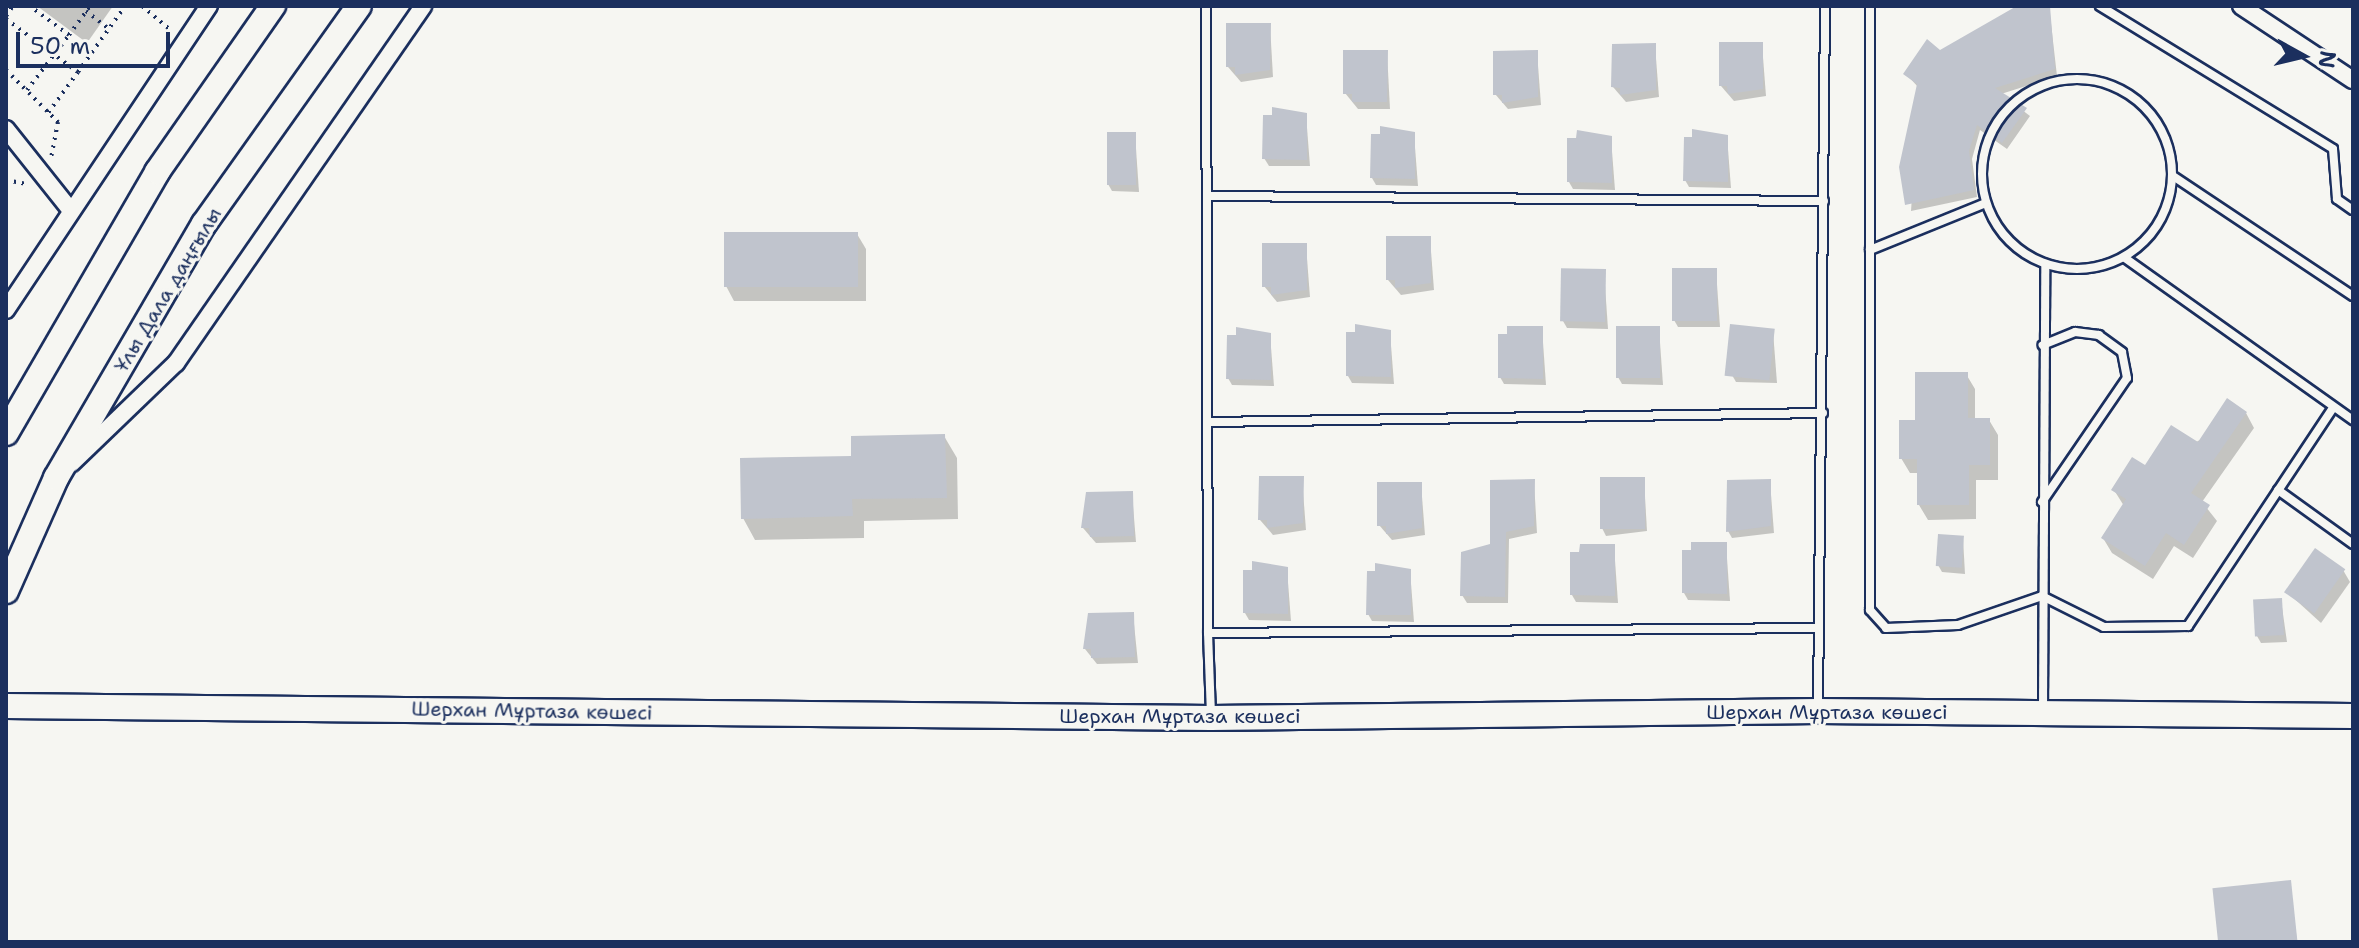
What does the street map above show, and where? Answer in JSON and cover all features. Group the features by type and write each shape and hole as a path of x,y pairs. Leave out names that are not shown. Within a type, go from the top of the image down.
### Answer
{"main road":[{"path":"6,433 157,172 273,6"},
{"name":"Ұлы Дала даңғылы","path":"6,591 56,478 204,224 359,6"},
{"name":"Шерхан Мұртаза көшесі","path":"6,706 1211,718 1818,711 2353,716"}],"street":[{"path":"6,310 68,207 209,6"},
{"path":"56,478 176,363 423,6"},
{"path":"2241,6 2353,80"},
{"path":"6,129 68,207"}],"lane":[{"path":"1206,6 1210,196 1208,633 1211,718"},
{"path":"1818,711 1825,6"},
{"path":"1870,6 1870,610 1886,628 1958,625 2042,596 2104,627 2188,626 2332,409"},
{"path":"2100,6 2333,149 2337,199 2353,210"},
{"path":"2067,79 2129,93 2158,124 2173,176 2167,208 2125,258 2074,270 2045,266 1998,227 1986,203 1982,165 1999,116 2016,98 2067,79"},
{"path":"2173,176 2353,296"},
{"path":"1210,196 1824,201"},
{"path":"1870,250 1986,203"},
{"path":"2125,258 2332,409 2353,420"},
{"path":"2043,714 2041,502 2045,266"},
{"path":"2041,502 2127,378 2122,352 2099,335 2075,332 2043,345"},
{"path":"1210,422 1823,413"},
{"path":"2278,490 2353,544"},
{"path":"1208,633 1818,628"}],"path":[{"path":"13,6 6,18 78,72"},
{"path":"30,6 69,35"},
{"path":"26,90 90,6"},
{"path":"48,113 125,6"},
{"path":"142,6 184,40"},
{"path":"86,11 109,29"},
{"path":"6,70 58,122 58,142 40,172"}],"building":[{"path":"2050,6 2055,69 1995,88 2027,108 2002,143 1977,125 1969,151 1974,190 1905,205 1899,167 1917,84 1903,74 1927,39 1940,50 2015,7"},
{"path":"1226,23 1271,23 1270,70 1235,75 1235,67 1226,67"},
{"path":"1719,42 1763,42 1763,89 1728,94 1727,86 1719,86"},
{"path":"1656,43 1656,90 1620,95 1620,88 1611,87 1612,44"},
{"path":"1343,50 1388,50 1387,102 1352,102 1352,94 1343,94"},
{"path":"1538,50 1538,97 1502,103 1502,95 1493,95 1493,51"},
{"path":"1272,107 1307,113 1307,160 1262,159 1263,115 1272,115"},
{"path":"1380,126 1415,132 1415,179 1370,178 1371,134 1380,134"},
{"path":"1692,129 1728,135 1728,182 1683,181 1684,137 1692,137"},
{"path":"1577,130 1612,136 1612,183 1567,182 1567,138 1576,138"},
{"path":"1107,132 1136,132 1136,185 1107,185"},
{"path":"724,232 858,232 858,287 724,287"},
{"path":"1386,236 1431,236 1431,283 1395,288 1395,280 1386,280"},
{"path":"1262,243 1307,243 1307,290 1271,295 1271,287 1262,287"},
{"path":"1561,268 1606,269 1605,322 1560,321"},
{"path":"1672,268 1717,268 1717,321 1672,321"},
{"path":"1355,324 1391,330 1391,377 1346,376 1346,332 1355,332"},
{"path":"1730,324 1775,329 1769,380 1725,376"},
{"path":"1507,326 1543,326 1543,379 1498,378 1498,334 1507,334"},
{"path":"1616,326 1660,326 1660,378 1616,378"},
{"path":"1236,327 1271,333 1271,380 1226,379 1227,335 1236,335"},
{"path":"1915,372 1968,372 1968,418 1990,418 1990,465 1969,465 1969,505 1917,505 1917,459 1899,459 1899,420 1915,420"},
{"path":"2227,398 2247,412 2191,493 2210,505 2184,545 2166,533 2145,566 2101,538 2126,499 2111,490 2132,457 2145,465 2171,425 2198,442"},
{"path":"945,434 947,498 852,499 853,516 741,519 740,458 851,456 851,436"},
{"path":"1259,476 1304,476 1303,523 1267,528 1267,520 1258,520"},
{"path":"1600,477 1645,477 1645,529 1600,529"},
{"path":"1535,479 1534,526 1506,532 1505,597 1460,596 1461,552 1490,544 1490,480"},
{"path":"1771,479 1771,526 1726,532 1727,480"},
{"path":"1377,482 1422,482 1422,528 1386,534 1386,526 1377,526"},
{"path":"1133,491 1134,536 1090,537 1089,528 1081,528 1086,492"},
{"path":"1938,534 1964,536 1962,568 1936,566"},
{"path":"1691,542 1727,542 1727,594 1682,593 1682,550 1691,550"},
{"path":"1580,544 1615,544 1615,596 1570,595 1570,552 1579,552"},
{"path":"2315,548 2345,569 2314,613 2284,592"},
{"path":"1252,561 1288,567 1288,614 1243,613 1243,570 1252,570"},
{"path":"1375,563 1411,569 1411,615 1366,615 1367,571 1375,571"},
{"path":"2282,598 2284,635 2255,636 2253,600"},
{"path":"1134,612 1135,657 1091,658 1091,649 1083,649 1088,613"},
{"path":"2291,880 2297,942 2218,942 2212,888"}]}
